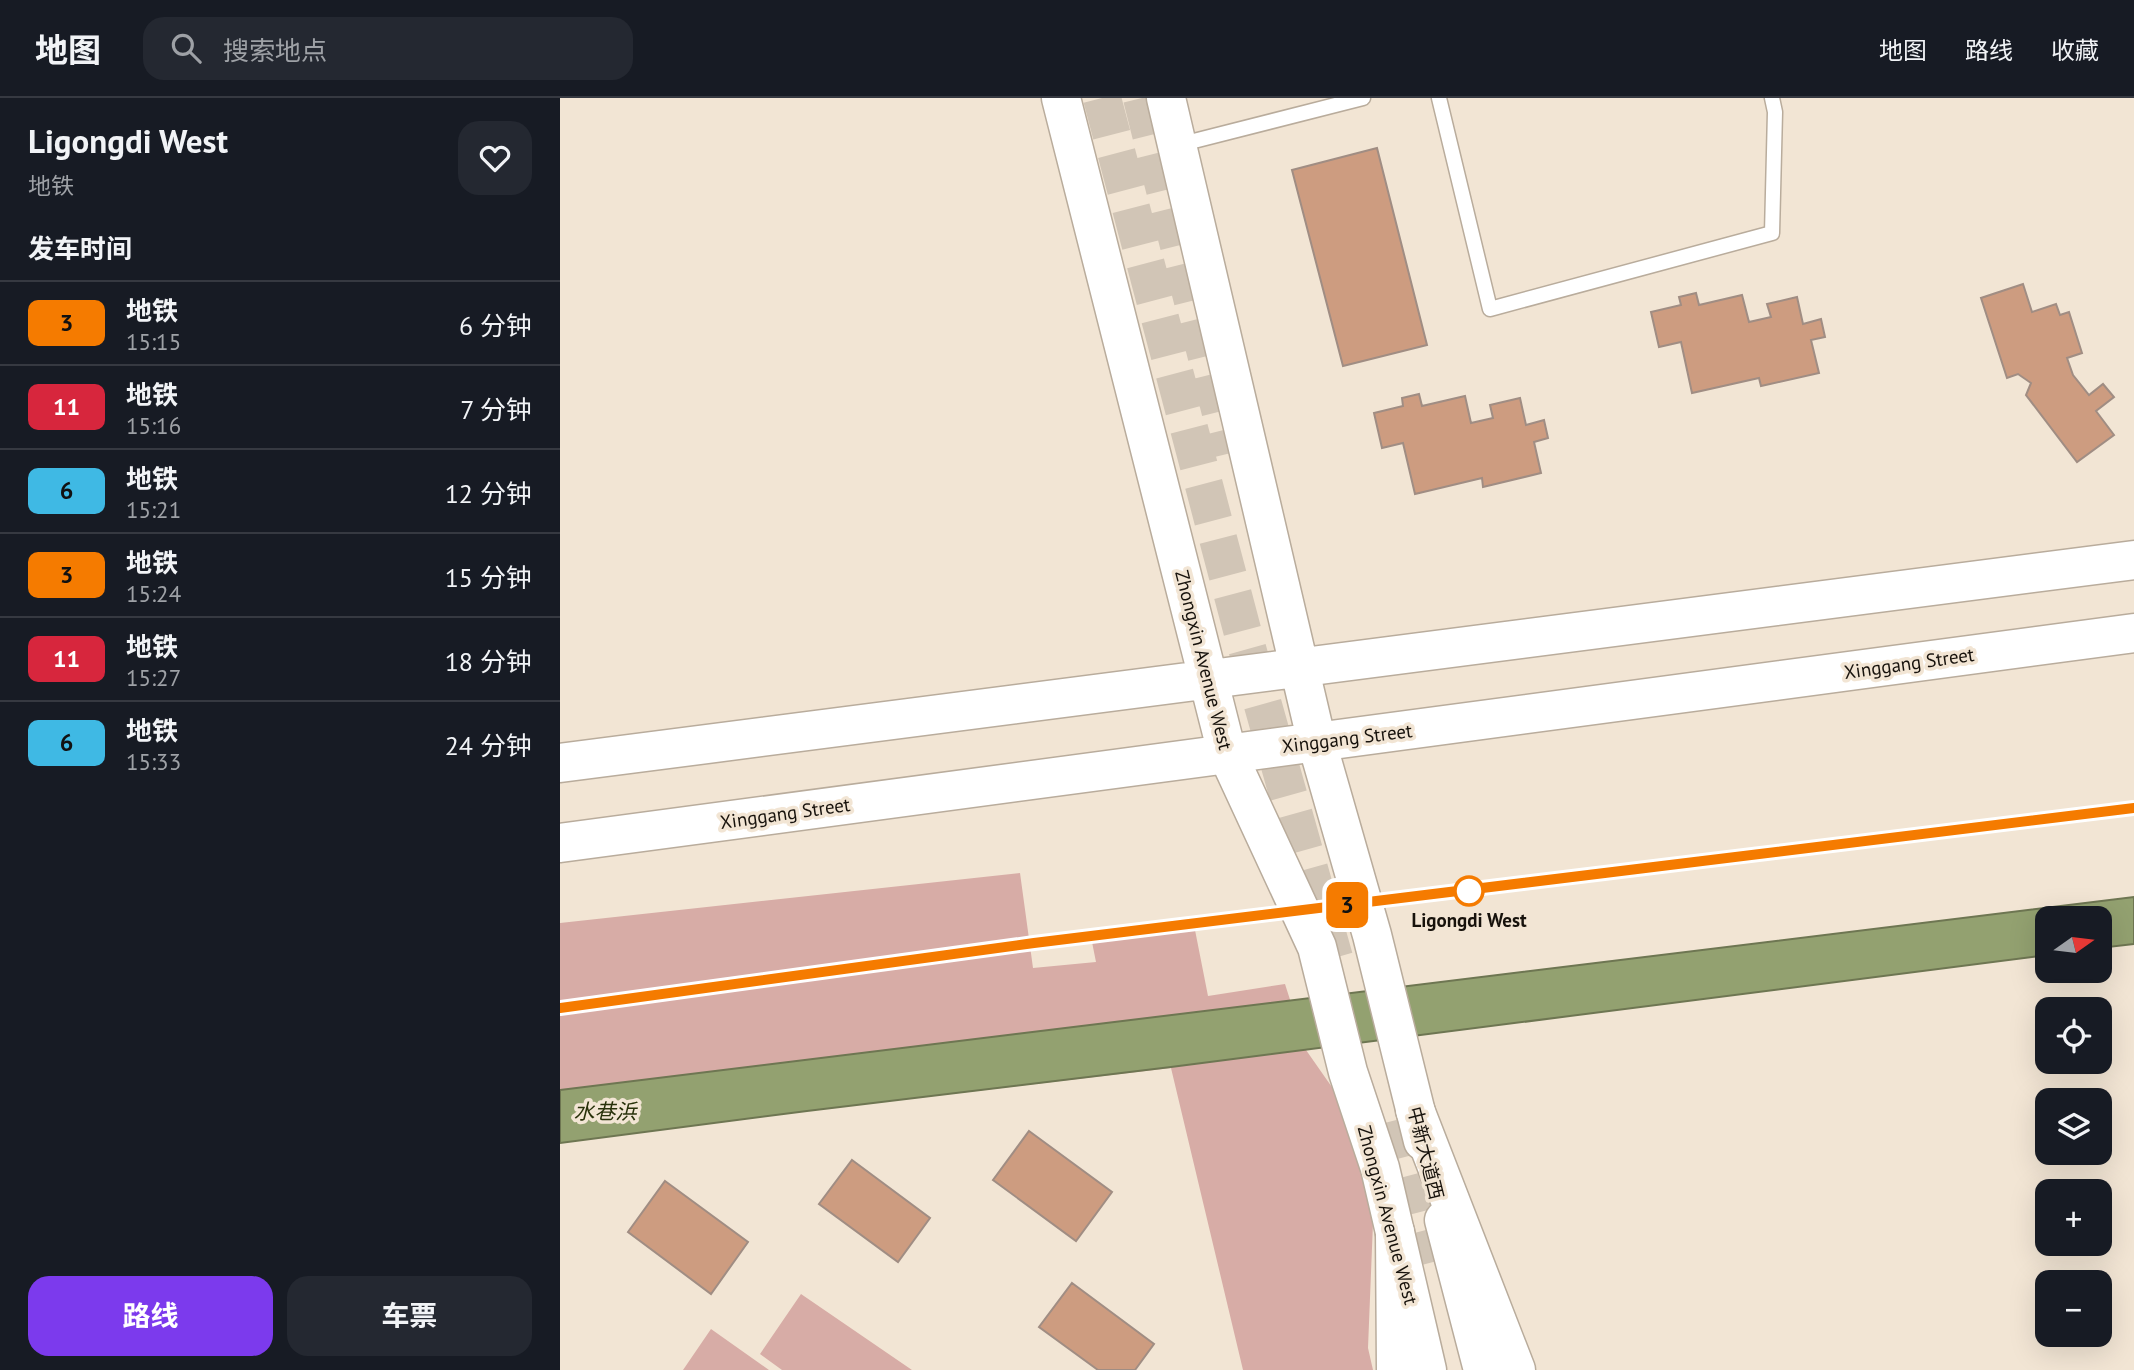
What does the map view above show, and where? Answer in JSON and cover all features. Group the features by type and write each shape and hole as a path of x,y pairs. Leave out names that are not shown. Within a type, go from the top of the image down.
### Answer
{"main road":[{"name":"Zhongxin Avenue West","path":"1061,98 1227,754 1317,947 1348,1072 1380,1168 1427,1370"},
{"path":"1166,98 1317,743"},
{"path":"560,763 2133,560"},
{"name":"Xinggang Street","path":"560,843 2134,633"},
{"name":"中新大道西","path":"1317,743 1372,935 1482,1370"},
{"path":"1415,1110 1516,1370"},
{"path":"1395,1232 1396,1370"}],"lane":[{"path":"1178,145 1363,98"},
{"path":"1439,98 1490,309 1772,233 1775,112 1772,98"}],"shaded area":[{"path":"1020,873 1033,968 1096,962 1092,942 1195,930 1208,996 1285,984 1306,1050 1350,1113 1373,1223 1368,1348 1373,1370 1243,1370 1171,1068 807,1111 560,1090 560,923"},
{"path":"801,1294 912,1370 782,1370 760,1354"},
{"path":"711,1329 769,1370 683,1370"}],"water":[{"name":"水巷浜","path":"2134,897 2134,944 2112,947 2112,906 2061,906"},
{"name":"水巷浜","path":"2035,909 2035,957 560,1143 560,1090"}],"building":[{"path":"1377,148 1427,345 1343,366 1292,170"},
{"path":"2023,284 2032,312 2056,304 2060,315 2069,312 2082,353 2067,358 2073,375 2089,395 2103,384 2114,397 2096,411 2114,435 2077,462 2026,395 2031,383 2018,374 2007,378 1981,298"},
{"path":"1696,293 1699,305 1742,295 1749,322 1771,317 1767,304 1797,297 1803,324 1821,319 1825,337 1811,340 1819,373 1761,386 1759,378 1692,393 1681,342 1659,347 1651,312 1681,305 1679,297"},
{"path":"1419,394 1422,406 1465,396 1471,423 1493,418 1490,405 1520,398 1526,425 1544,420 1548,438 1534,442 1541,473 1483,487 1482,478 1415,494 1403,443 1382,448 1374,413 1403,406 1402,398"},
{"path":"1029,1131 1112,1192 1076,1241 993,1180"},
{"path":"852,1160 930,1218 898,1262 819,1204"},
{"path":"665,1181 748,1242 711,1294 628,1232"},
{"path":"1072,1283 1154,1344 1135,1370 1098,1370 1039,1327"}],"tunnel":[{"path":"1102,98 1245,641 1334,958"},
{"path":"1142,98 1231,453"},
{"path":"1404,1118 1441,1260"}],"metro line":[{"name":"3","path":"560,1008 1034,943 2134,808"}],"place":[{"name":"Ligongdi West","path":"1469,891"}]}
